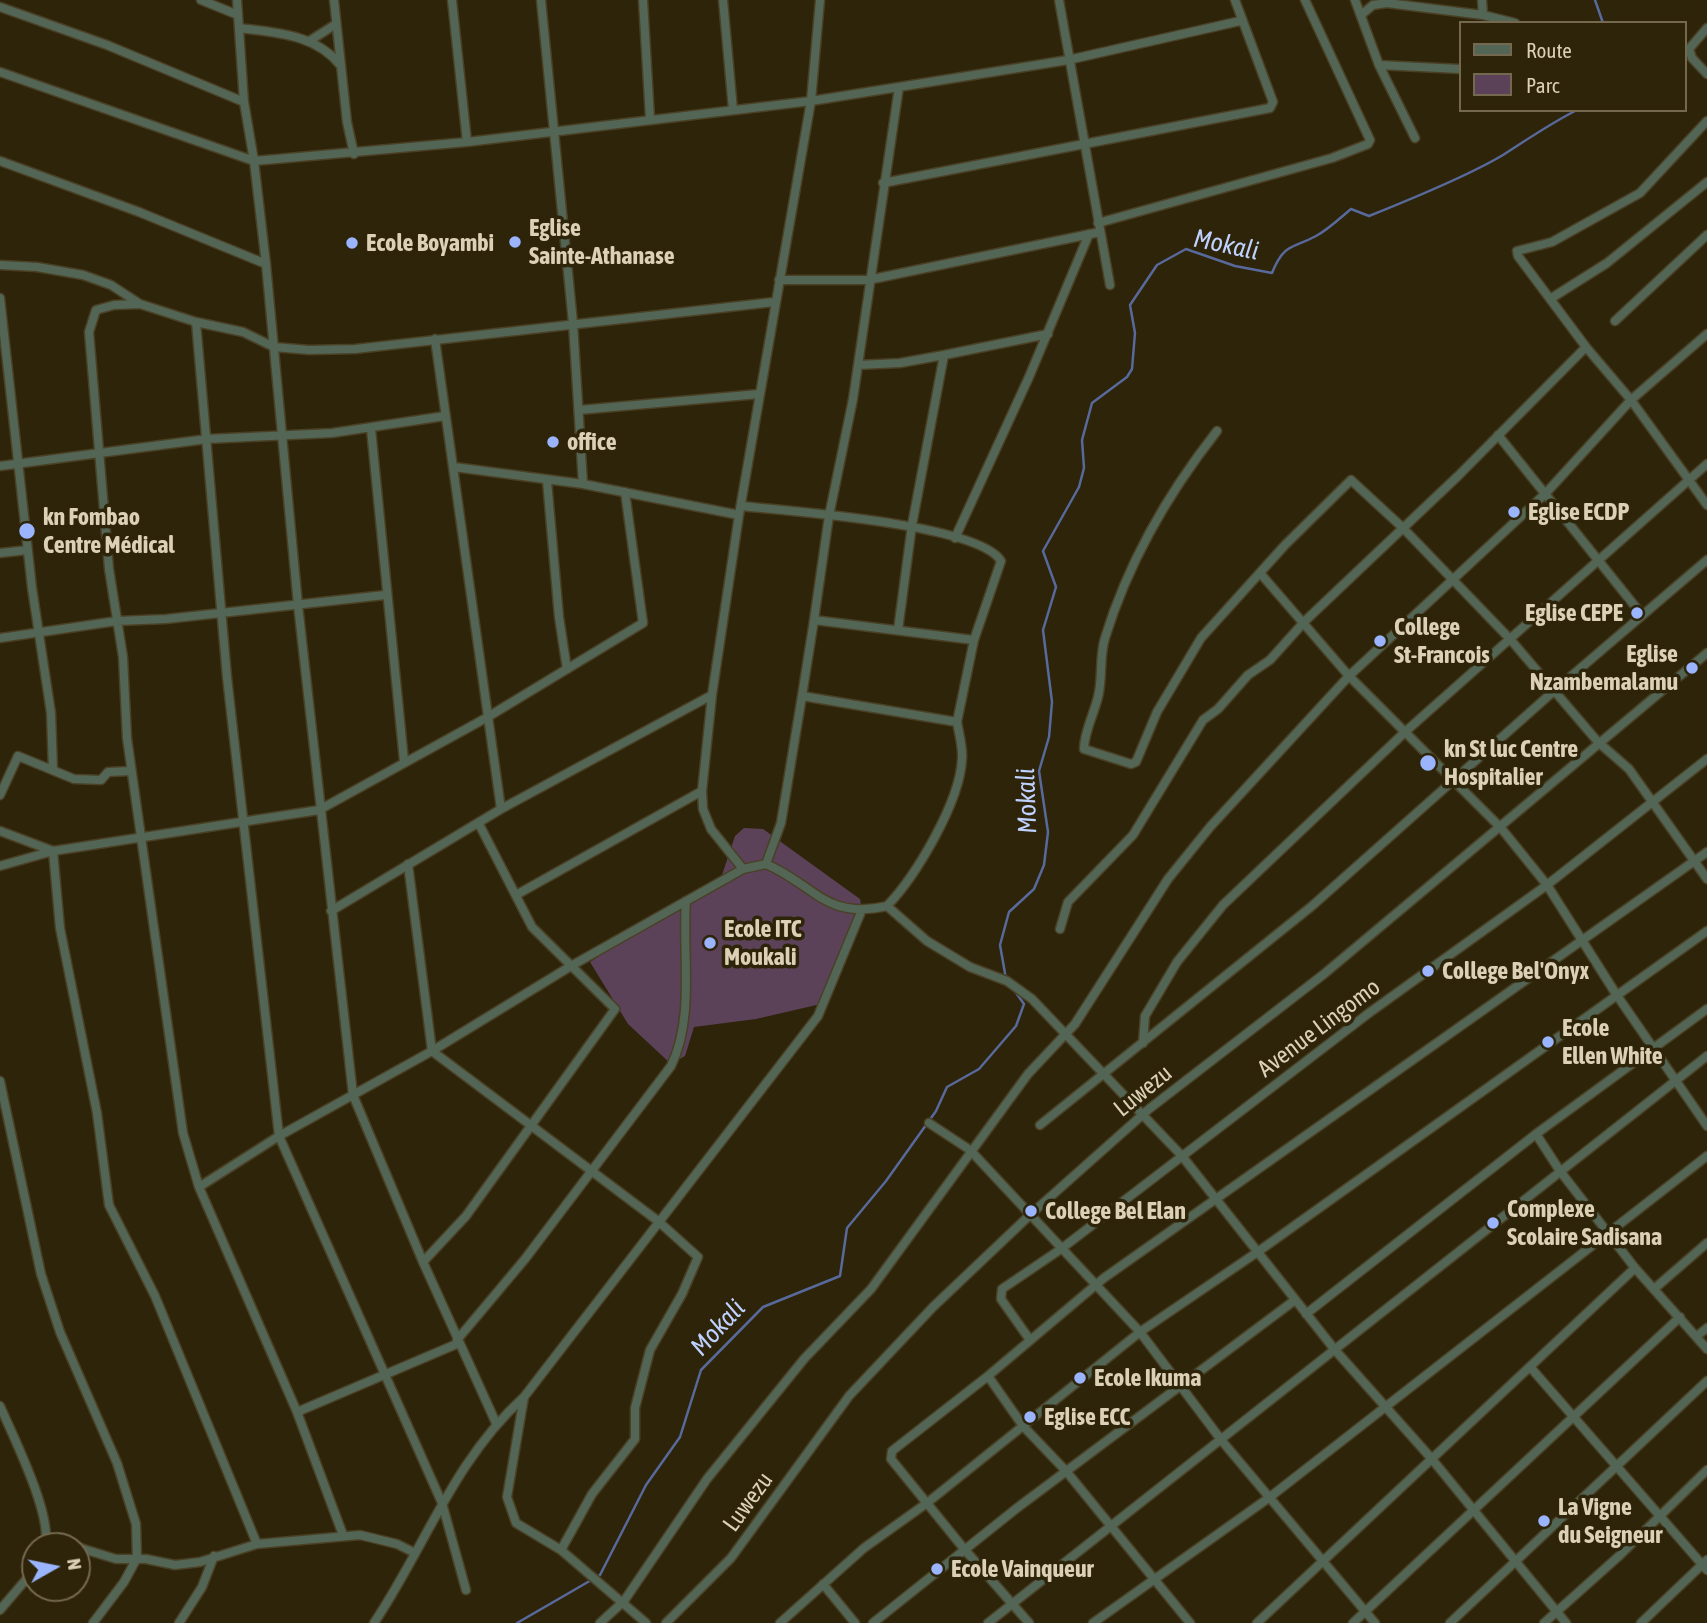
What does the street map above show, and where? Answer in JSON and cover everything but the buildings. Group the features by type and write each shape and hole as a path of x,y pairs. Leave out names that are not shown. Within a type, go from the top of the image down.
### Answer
{"street":[{"path":"201,0 237,15"},
{"path":"237,0 244,102 254,160 266,264 298,606 353,1095 423,1262 496,1423"},
{"path":"334,0 354,154"},
{"path":"452,0 467,142"},
{"path":"541,0 573,323 583,484"},
{"path":"643,0 650,118"},
{"path":"723,0 733,110"},
{"path":"743,869 711,829 703,809 702,791 712,695 740,511 774,302 811,101 820,0"},
{"path":"1059,0 1110,285"},
{"path":"883,183 1270,108 1273,102 1240,21 1235,0"},
{"path":"779,280 868,280 1089,234 1099,227 1332,158 1368,144 1370,140 1305,0"},
{"path":"1355,0 1379,65 1415,138"},
{"path":"1482,0 1483,15"},
{"path":"1361,16 1373,5 1387,3 1483,15 1507,21"},
{"path":"0,7 107,45 244,102"},
{"path":"0,72 254,160 354,154 811,101 1068,60 1240,21"},
{"path":"311,40 336,24"},
{"path":"239,28 311,40 323,46 341,66"},
{"path":"1707,28 1689,49 1692,58 1707,74"},
{"path":"1379,65 1458,69"},
{"path":"766,864 781,823 829,516 858,365 868,280 899,87"},
{"path":"1707,121 1640,193 1552,242 1517,251 1586,348 1632,400 1707,505"},
{"path":"0,161 139,212 266,264"},
{"path":"1550,299 1607,263 1707,182"},
{"path":"954,538 1048,334 1089,234"},
{"path":"1615,321 1707,235"},
{"path":"0,265 37,267 83,275 111,285 140,304 196,322 243,331 274,347 309,351 355,349 774,302"},
{"path":"0,298 28,550 51,713 52,770"},
{"path":"140,304 105,306 96,310 91,319 97,453 123,657 139,838 183,1133 199,1187 297,1412 343,1535"},
{"path":"196,322 221,613 279,1136 442,1503 466,1590"},
{"path":"858,365 900,363 1048,334"},
{"path":"600,1623 624,1601 707,1479 804,1359 870,1289 1028,1074 1066,1035 1168,879 1210,827 1349,676 1546,493 1632,400 1707,334"},
{"path":"435,339 486,718 501,809"},
{"path":"1060,929 1068,902 1133,835 1203,720 1218,709 1248,675 1270,660 1305,621 1586,348"},
{"path":"898,630 912,525 944,355"},
{"path":"579,410 759,394"},
{"path":"0,397 10,395"},
{"path":"0,466 207,439 283,437 371,429 445,416"},
{"path":"371,429 385,595 404,761"},
{"path":"1217,431 1194,456 1155,524 1124,588 1104,641 1098,695 1084,749 1131,764 1136,762 1157,712 1189,654 1235,598 1351,480 1403,528 1510,639 1598,741 1629,769 1707,879"},
{"path":"1498,435 1642,615"},
{"path":"1143,1043 1145,1016 1177,962 1223,905 1405,732 1707,464"},
{"path":"199,1187 279,1136 432,1051 571,965 743,869 766,864 816,897 861,912 887,906 914,874 948,808 962,763 957,722 974,640 1001,561 995,554 912,525 829,516 740,511 583,484 454,467"},
{"path":"547,481 554,569 567,669"},
{"path":"0,866 52,851 320,810 404,761 486,718 643,623 625,492"},
{"path":"0,553 28,550"},
{"path":"1040,1125 1311,906 1452,779 1707,560"},
{"path":"1260,573 1305,621 1349,676 1501,828 1547,885 1616,994 1707,1126"},
{"path":"0,638 117,621 298,606 385,595"},
{"path":"814,620 974,640"},
{"name":"Luwezu","path":"666,1623 731,1558 849,1396 933,1307 1031,1214 1143,1115 1324,974 1501,828 1598,741 1707,653"},
{"path":"331,911 501,809 712,695"},
{"path":"802,696 957,722"},
{"path":"0,795 18,756 74,779 94,782 101,780 108,772 131,771"},
{"name":"Avenue Lingomo","path":"1030,1340 1001,1299 1000,1292 1061,1249 1369,1013 1547,885 1707,758"},
{"path":"516,895 702,791"},
{"path":"423,1262 466,1216 615,1009 532,927 479,824"},
{"path":"0,831 52,851"},
{"path":"52,851 60,928 97,1113 109,1205 155,1296 257,1544"},
{"path":"1029,1623 891,1459 892,1451 988,1376 1096,1284 1327,1117 1707,852"},
{"path":"408,864 432,1051 534,1125 658,1221 697,1255 682,1294 650,1350 635,1408 635,1439 592,1494 561,1550"},
{"path":"297,1412 458,1341 486,1308 675,1058 684,1007 686,901"},
{"path":"887,906 927,941 964,965 1007,981 1032,999 1182,1156 1335,1350 1431,1458 1566,1623"},
{"path":"374,1623 442,1503 496,1423 524,1397 818,1016 861,912"},
{"path":"780,1623 864,1548 927,1503 1140,1332 1259,1251 1707,931"},
{"path":"1306,1314 1536,1134 1707,1009"},
{"path":"988,1623 1112,1528 1707,1056"},
{"path":"0,1081 41,1274 60,1332 100,1418 129,1494 136,1524 137,1558 124,1582 93,1623"},
{"path":"929,1123 970,1150 1140,1332 1222,1441 1375,1623"},
{"path":"1536,1134 1607,1234 1707,1349"},
{"path":"1093,1623 1269,1497 1707,1156"},
{"path":"1654,1289 1707,1242"},
{"path":"1257,1623 1635,1268"},
{"path":"873,1623 1066,1471 1295,1300"},
{"path":"1353,1623 1572,1415 1680,1317"},
{"path":"1697,1336 1707,1328"},
{"path":"1531,1367 1705,1565 1641,1623"},
{"path":"988,1376 1023,1426 1066,1471 1190,1623"},
{"path":"1450,1623 1514,1559 1707,1381"},
{"path":"524,1397 508,1497 510,1511 516,1523 561,1550 624,1601 646,1623"},
{"path":"0,1406 22,1452 43,1532"},
{"path":"1544,1623 1707,1470"},
{"path":"91,1552 116,1559 137,1558 175,1565 200,1562 257,1544 343,1535 377,1538 413,1552"},
{"path":"179,1623 202,1587 214,1556"},
{"path":"823,1584 855,1623"},
{"path":"0,1610 21,1585"}],"green space":[{"path":"744,828 763,829 860,899 863,915 825,1003 756,1019 694,1027 685,1056 671,1064 628,1024 590,962 722,875 735,836"}],"waterway":[{"name":"Mokali","path":"1595,0 1602,21"},
{"name":"Mokali","path":"1006,979 1000,945 1009,912 1034,889 1044,865 1048,832 1039,771 1049,737 1052,702 1043,630 1056,587 1043,551 1079,487 1084,468 1082,440 1092,403 1127,377 1132,369 1135,333 1130,305 1157,265 1186,249 1235,266 1272,273 1285,252 1321,233 1351,209 1369,216 1437,188 1503,155 1574,112"},
{"name":"Mokali","path":"517,1623 600,1575 646,1485 680,1437 701,1370 763,1307 840,1276 847,1228 886,1181 936,1111 947,1087 979,1069 1016,1026 1024,1004 1014,990"}],"place":[{"name":"Eglise Sainte-Athanase","path":"515,242"},
{"name":"Ecole Boyambi","path":"352,243"},
{"name":"office","path":"553,442"},
{"name":"Eglise ECDP","path":"1514,512"},
{"name":"kn Fombao Centre Médical","path":"27,531"},
{"name":"Eglise CEPE","path":"1637,613"},
{"name":"College St-Francois","path":"1380,641"},
{"name":"Eglise Nzambemalamu","path":"1692,668"},
{"name":"kn St luc Centre Hospitalier","path":"1428,763"},
{"name":"Ecole ITC Moukali","path":"710,943"},
{"name":"College Bel'Onyx","path":"1428,971"},
{"name":"Ecole Ellen White","path":"1548,1042"},
{"name":"College Bel Elan","path":"1031,1211"},
{"name":"Complexe Scolaire Sadisana","path":"1493,1223"},
{"name":"Ecole Ikuma","path":"1080,1378"},
{"name":"Eglise ECC","path":"1030,1417"},
{"name":"La Vigne du Seigneur","path":"1544,1521"},
{"name":"Ecole Vainqueur","path":"937,1569"}]}
